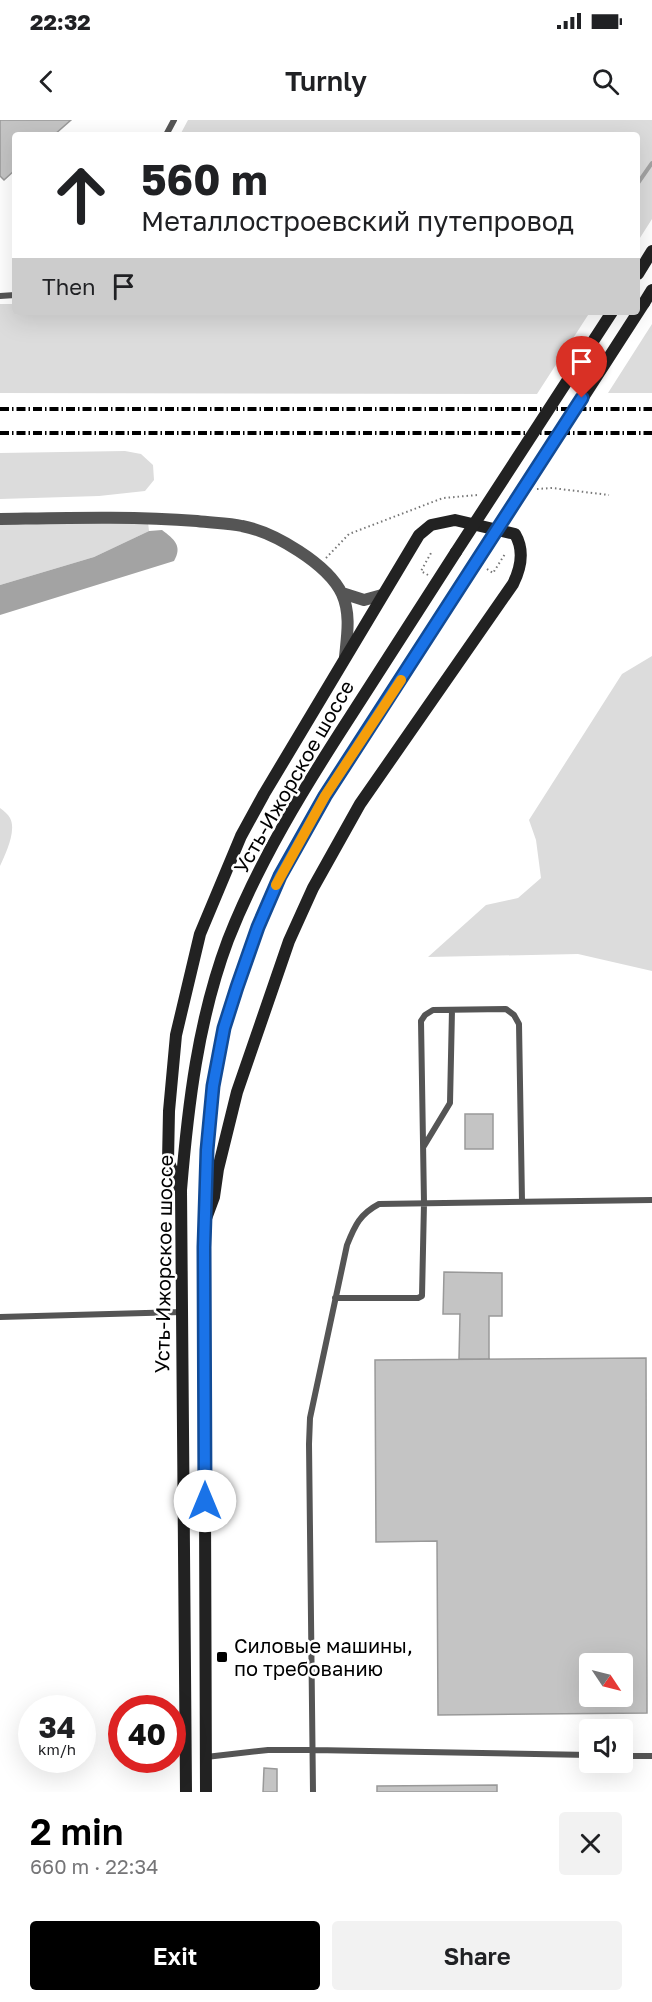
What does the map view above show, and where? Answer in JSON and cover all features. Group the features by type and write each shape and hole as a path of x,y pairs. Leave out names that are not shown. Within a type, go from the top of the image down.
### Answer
{"street":[{"path":"640,271 652,252"},
{"name":"Усть-Ижорское шоссе","path":"640,309 652,290"},
{"name":"Усть-Ижорское шоссе","path":"186,1792 181,1190 199,1039 228,941 250,890 314,773 610,315"},
{"name":"Усть-Ижорское шоссе","path":"206,1792 204,1224 207,1150 213,1086 224,1028 258,927 280,876 325,796 636,315"},
{"path":"0,519 152,518 244,526 278,538 305,555 342,593 348,618 345,657"},
{"path":"181,1190 168,1161 169,1111 176,1035 200,934 241,836 419,535 431,525 455,520 515,534 520,542 521,569 513,584 360,804 313,888 289,941 237,1092 218,1169 214,1197 204,1224"},
{"path":"342,593 364,600 382,595"}],"lane":[{"path":"335,1298 418,1298 422,1296 424,1203 421,1021 433,1010 506,1009 514,1015 519,1024 522,1201"},
{"path":"423,1147 450,1103 452,1010"},
{"path":"313,1792 309,1426 347,1245 354,1228 364,1212 379,1204 652,1200"},
{"path":"0,1317 182,1312"},
{"path":"206,1757 268,1750 579,1755"},
{"path":"633,1756 652,1756"}],"path":[{"path":"430,577 421,571 431,553"},
{"path":"484,567 493,573 505,554"}],"shaded area":[{"path":"188,120 652,120 652,219 640,238 640,132 182,132"},
{"path":"0,304 12,304 12,315 588,315 537,394 0,393"},
{"path":"652,324 652,393 608,393"},
{"path":"125,451 141,454 153,465 154,480 145,491 99,496 0,499 0,453"},
{"path":"0,522 148,522 149,531 94,557 0,585"},
{"path":"162,530 176,543 178,551 174,561 0,615 0,585 94,557 149,531"},
{"path":"652,656 652,971 578,954 428,957 486,905 518,898 541,878 536,840 529,820 622,674"},
{"path":"0,808 10,818 12,829 10,843 0,866"}],"building":[{"path":"0,120 71,120 57,132 12,132 12,173 4,180 0,176"},
{"path":"465,1114 493,1114 493,1149 465,1149"},
{"path":"444,1272 502,1273 502,1316 489,1316 489,1359 459,1359 460,1314 443,1314"},
{"path":"646,1358 647,1713 438,1715 437,1541 376,1542 375,1360"},
{"path":"264,1768 277,1769 277,1792 263,1792"},
{"path":"497,1785 497,1792 377,1792 377,1786"}],"waterway":[{"path":"640,180 652,163"}],"railway":[{"path":"0,409 652,409"},
{"path":"0,433 652,433"}],"slow traffic":[{"path":"276,885 325,796 401,680"}],"place":[{"name":"Силовые машины, по требованию","path":"222,1657"}],"route":[{"path":"205,1501 203,1294 207,1150 213,1086 224,1028 237,987 258,927 280,876 325,796 582,398"}]}
